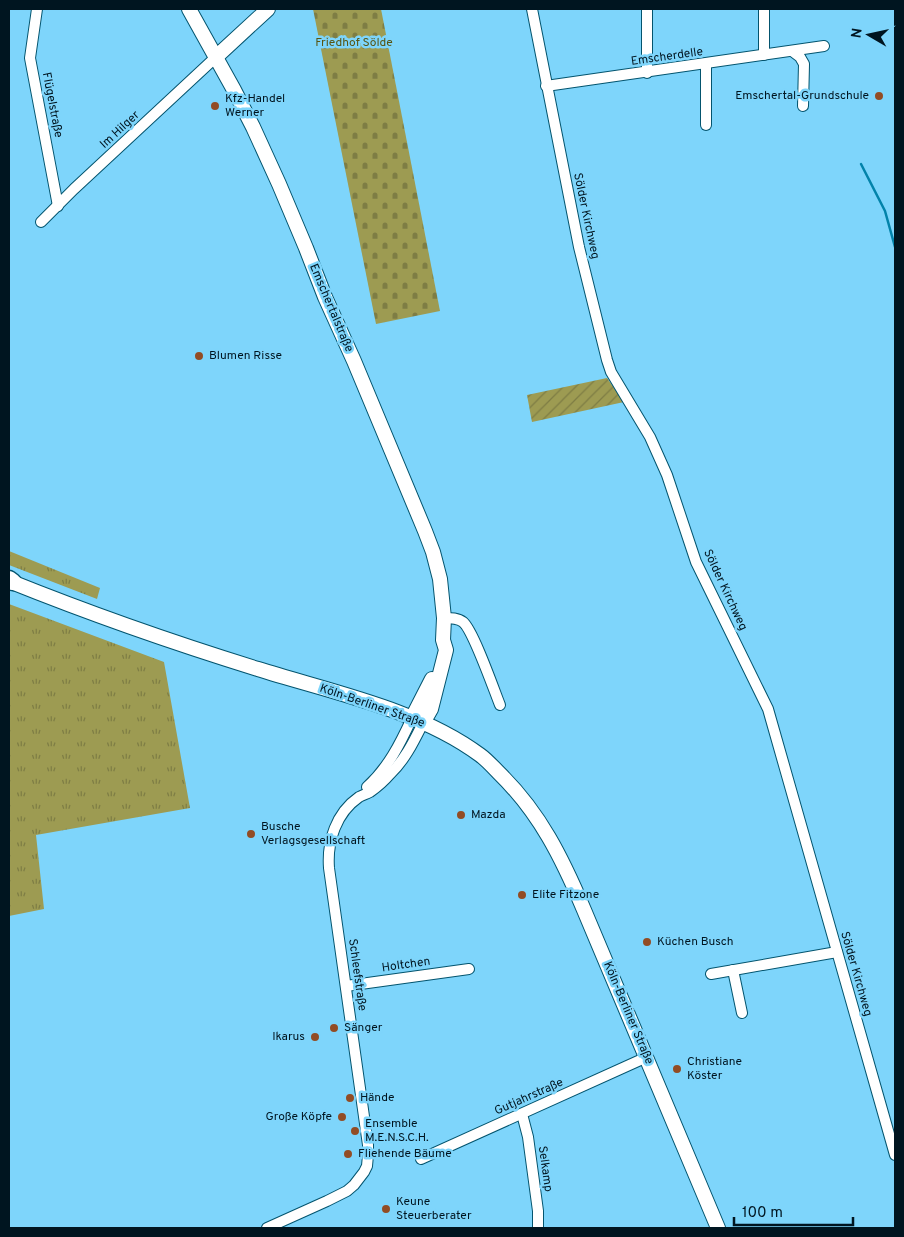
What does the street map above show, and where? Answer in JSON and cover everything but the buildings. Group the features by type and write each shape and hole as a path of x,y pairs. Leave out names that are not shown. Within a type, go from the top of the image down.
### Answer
{"main road":[{"name":"Emschertalstraße","path":"189,9 253,127 279,184 433,552 440,579 444,618 443,640 446,650 431,709 418,720"},
{"path":"216,57 268,9"},
{"name":"Köln-Berliner Straße","path":"10,581 103,617 209,654 370,703 418,720 450,736 481,756 520,794 552,841 572,881 718,1228"}],"street":[{"name":"Flügelstraße","path":"37,9 30,58 58,206"},
{"name":"Sölder Kirchweg","path":"532,9 579,246 607,360 611,372 650,437 668,475 696,562 768,709 893,1141 895,1155"},
{"path":"647,9 647,73"},
{"path":"764,9 764,56"},
{"name":"Emscherdelle","path":"546,86 647,73 824,46"},
{"path":"792,52 800,57 804,64 803,106"},
{"name":"Im Hilger","path":"41,222 216,57"},
{"path":"706,64 706,125"},
{"path":"444,618 458,620 465,624 500,705"},
{"name":"Schleefstraße","path":"267,1228 347,1190 360,1179 366,1166 368,1145 329,868 329,848 333,831 350,805 380,785 405,757 418,720"},
{"path":"712,974 837,952"},
{"name":"Holtchen","path":"346,986 470,969"},
{"path":"733,970 742,1014"},
{"name":"Gutjahrstraße","path":"421,1159 647,1057"},
{"name":"Selkamp","path":"522,1114 529,1145 538,1211 538,1228"}],"green space":[{"name":"Friedhof Sölde","path":"313,9 381,9 440,311 376,324"},
{"path":"607,378 624,402 532,422 527,395"},
{"path":"9,551 100,588 97,599 9,565"},
{"path":"9,604 164,662 190,808 36,835 44,909 9,916"}],"waterway":[{"name":"Emscherdelle","path":"861,164 885,211 895,247"}],"place":[{"name":"Emschertal-Grundschule","path":"879,96"},
{"name":"Kfz-Handel Werner","path":"215,106"},
{"name":"Blumen Risse","path":"199,356"},
{"name":"Mazda","path":"461,815"},
{"name":"Busche Verlagsgesellschaft","path":"251,834"},
{"name":"Elite Fitzone","path":"522,895"},
{"name":"Küchen Busch","path":"647,942"},
{"name":"Sänger","path":"334,1028"},
{"name":"Ikarus","path":"315,1037"},
{"name":"Christiane Köster","path":"677,1069"},
{"name":"Hände","path":"350,1098"},
{"name":"Große Köpfe","path":"342,1117"},
{"name":"Ensemble M.E.N.S.C.H.","path":"355,1131"},
{"name":"Fliehende Bäume","path":"348,1154"},
{"name":"Keune Steuerberater","path":"386,1209"}]}
